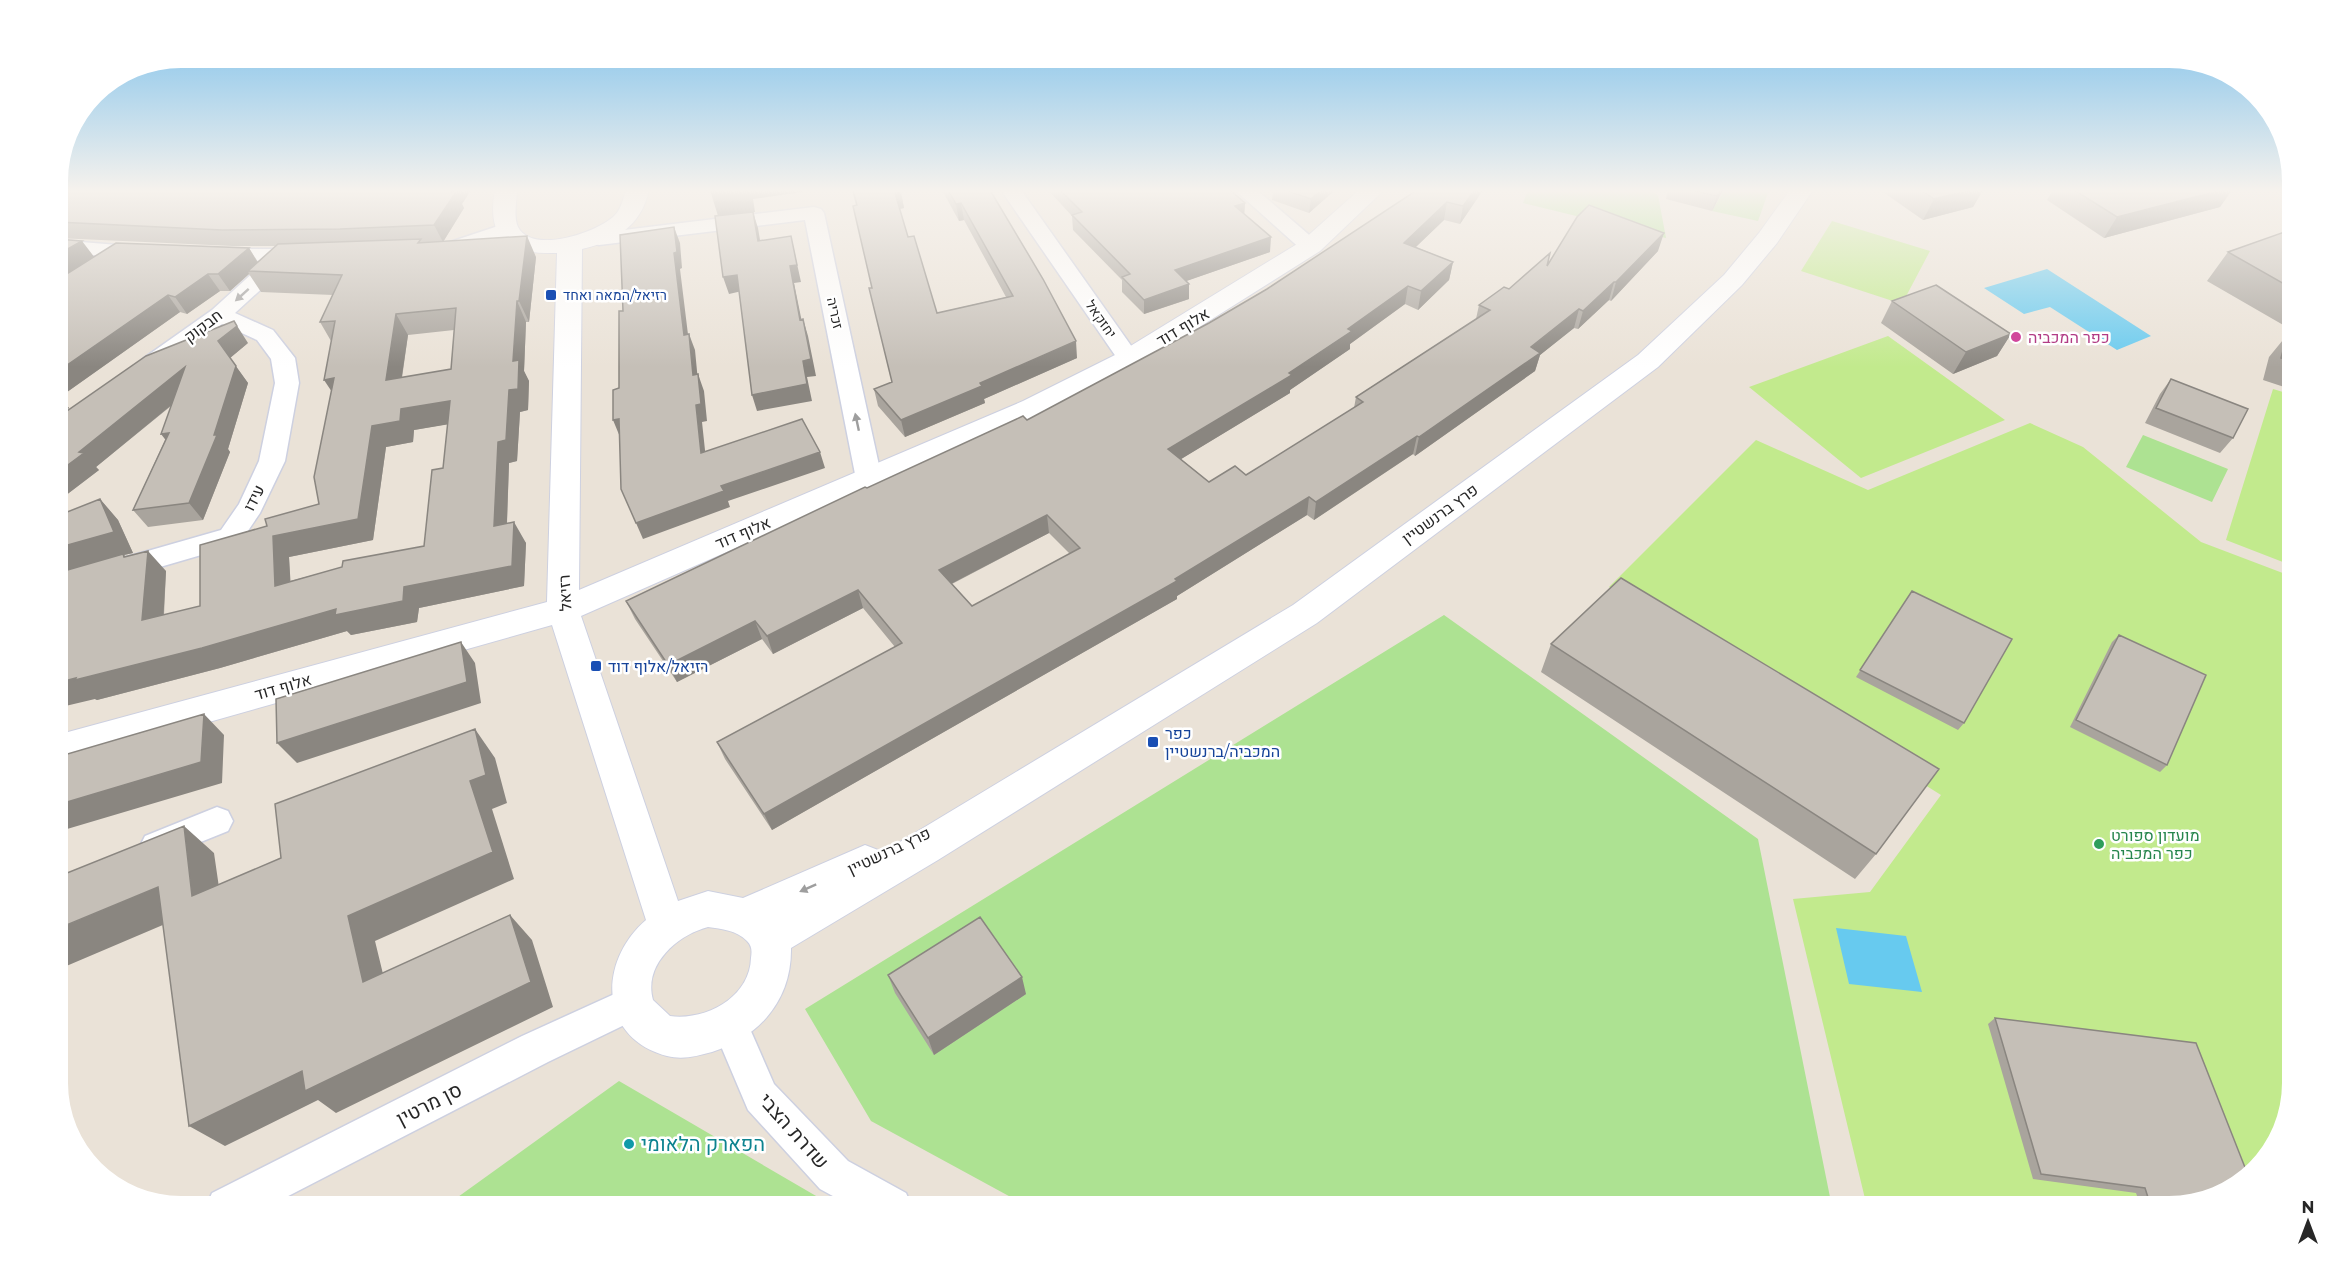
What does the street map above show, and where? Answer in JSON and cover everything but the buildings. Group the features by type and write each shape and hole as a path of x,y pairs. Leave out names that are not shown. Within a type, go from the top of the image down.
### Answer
{"street":[{"path":"90,249 157,254"},
{"path":"432,254 455,249"},
{"name":"רזיאל","path":"594,249 562,610 667,925"},
{"name":"זכריה","path":"821,249 869,479"},
{"name":"יחזקאל","path":"1053,249 1130,359"},
{"name":"אלוף דוד","path":"68,747 562,610 1033,407 1130,359 1306,249"},
{"name":"פרץ ברנשטיין","path":"757,928 1032,783 1305,614 1648,361 1733,280 1759,249"},
{"path":"95,270 123,252"},
{"path":"191,255 319,255"},
{"name":"חבקוק","path":"136,374 219,315 286,256"},
{"name":"עידו","path":"68,584 230,537 252,507 272,461 286,383 283,358 265,335 219,315"},
{"path":"132,856 217,821"},
{"path":"708,909 728,910 757,928 772,957 770,976 761,994 748,1011 730,1025 706,1035 681,1038 659,1033 642,1021 632,1003 630,982 636,961 649,941 667,925 687,915 708,909"},
{"name":"סן מרטין","path":"248,1196 535,1049 632,1003"},
{"name":"שדרת הצבי","path":"730,1025 761,1097 834,1175 872,1196"}],"green space":[{"path":"1815,249 1923,249 1930,251 1902,304 1801,271"},
{"path":"1888,336 2005,420 1861,478 1749,387"},
{"path":"2273,389 2282,392 2282,562 2226,540"},
{"name":"מועדון ספורט כפר המכביה","path":"2030,423 2083,447 2201,542 2282,573 2282,1091 2277,1120 2271,1134 2244,1168 2220,1185 2184,1196 1864,1196 1793,899 1870,892 1941,795 1609,587 1756,440 1868,490"},
{"path":"2143,435 2228,469 2212,502 2126,467"},
{"path":"1444,615 1758,839 1830,1196 1009,1196 871,1121 805,1009"},
{"name":"הפארק הלאומי","path":"619,1081 816,1196 459,1196"}],"water":[{"path":"2047,269 2151,336 2117,350 2050,307 2024,314 1984,288"},
{"path":"1836,928 1906,936 1922,992 1849,984"}],"place":[{"name":"רזיאל/המאה ואחד","path":"551,295"},
{"name":"כפר המכביה","path":"2016,337"},
{"name":"רזיאל/אלוף דוד","path":"596,666"},
{"name":"כפר המכביה/ברנשטיין","path":"1153,742"},
{"name":"מועדון ספורט כפר המכביה","path":"2099,844"},
{"name":"הפארק הלאומי","path":"629,1144"}]}
